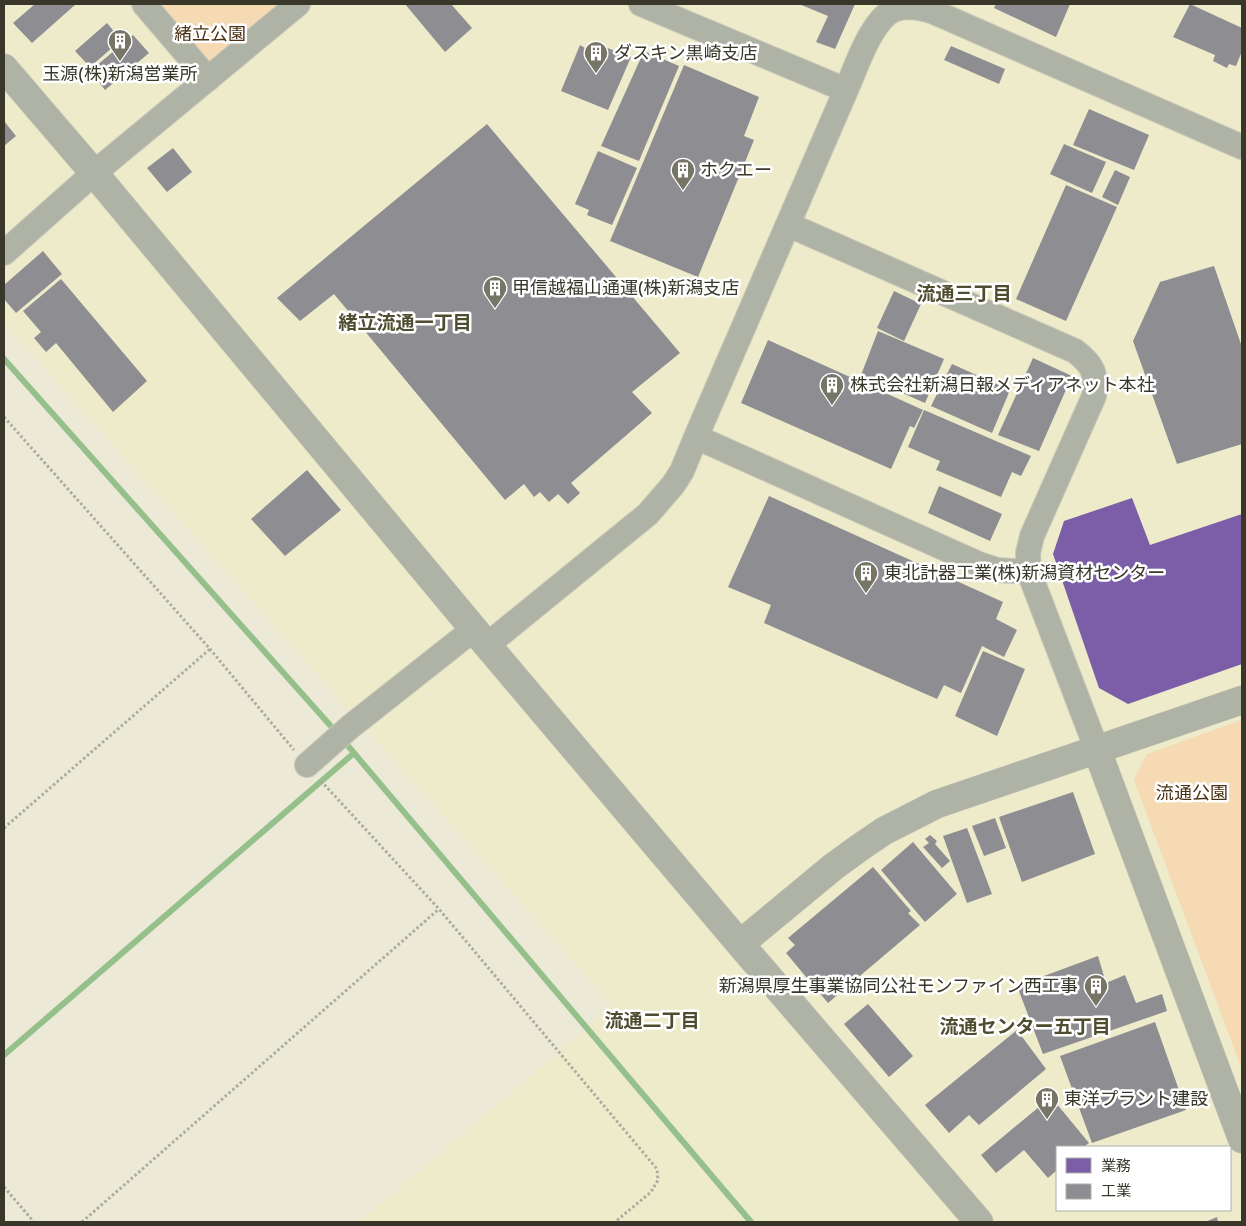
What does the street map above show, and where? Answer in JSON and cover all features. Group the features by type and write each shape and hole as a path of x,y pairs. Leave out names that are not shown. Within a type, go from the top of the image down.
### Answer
{"street":[{"path":"144,4 208,80"},
{"path":"4,253 94,173 298,4"},
{"path":"641,4 846,90"},
{"path":"310,762 350,727 481,637 648,514 673,485 682,470 846,90 876,27 894,6 909,6 934,12 1242,147"},
{"path":"4,68 740,944 979,1222"},
{"path":"789,225 1074,351 1086,360 1093,370 1096,382 1094,396 1032,536 1028,553 1029,572 1242,1140"},
{"path":"696,437 979,564 997,570 1029,572"},
{"path":"740,944 833,867 884,831 904,820 937,804 1242,700"}],"path":[{"path":"4,417 310,762"},
{"path":"4,828 210,649"},
{"path":"328,789 439,909 657,1169 658,1180 651,1192 615,1222"},
{"path":"82,1222 439,909"},
{"path":"4,1187 34,1222"}],"shaded area":[{"path":"4,4 1242,4 1242,1222 359,1222 613,1006 4,323"}],"green space":[{"name":"緒立公園","path":"144,4 295,4 206,77"},
{"name":"流通公園","path":"1242,720 1242,1070 1134,780 1147,754"}],"building: 業務":[{"path":"1132,498 1150,545 1242,514 1242,664 1128,704 1099,688 1053,554 1064,521"}],"building: 工業":[{"path":"35,4 76,4 32,43 13,23"},
{"path":"405,4 451,4 472,28 445,52"},
{"path":"799,4 855,4 835,49 816,42 828,16"},
{"path":"996,4 1070,4 1056,37 994,8"},
{"path":"1190,4 1242,28 1242,51 1236,66 1229,64 1227,68 1213,61 1215,55 1173,37"},
{"path":"107,23 121,40 90,67 75,51"},
{"name":"玉源(株)新潟営業所","path":"133,35 149,53 105,90 90,71"},
{"name":"ダスキン黒崎支店","path":"592,42 631,57 608,110 561,91 580,45 588,50"},
{"path":"951,46 1005,69 999,84 944,60"},
{"path":"644,51 679,66 639,161 601,146"},
{"name":"ホクエー","path":"684,65 759,97 744,136 754,140 698,277 610,241"},
{"path":"1089,109 1149,135 1134,170 1073,145"},
{"path":"4,121 16,136 4,146"},
{"name":"甲信越福山通運(株)新潟支店","path":"487,124 680,353 632,392 652,413 571,483 580,493 568,504 558,494 549,502 540,492 534,497 524,484 505,500 334,294 300,321 277,298"},
{"path":"1064,144 1106,162 1092,193 1050,174"},
{"path":"173,148 192,172 167,192 147,168"},
{"path":"598,151 637,168 612,225 587,215 589,210 575,204"},
{"path":"1115,170 1130,177 1118,205 1102,197"},
{"path":"1066,185 1117,207 1066,321 1016,299"},
{"path":"43,251 62,274 16,313 4,299 4,285"},
{"path":"1214,266 1242,347 1242,444 1177,464 1133,341 1160,282"},
{"path":"61,279 147,381 113,412 56,343 46,352 34,338 41,332 23,311"},
{"path":"894,291 921,304 904,341 877,328"},
{"path":"878,331 944,359 925,403 861,375"},
{"name":"株式会社新潟日報メディアネット本社","path":"768,340 923,410 914,428 910,426 891,469 741,403"},
{"path":"1033,358 1072,376 1039,451 998,435"},
{"path":"952,364 1010,390 992,433 931,406"},
{"path":"924,410 1031,456 1021,476 1012,472 1001,497 936,470 940,461 908,447"},
{"path":"307,470 341,510 285,556 251,519"},
{"path":"939,486 1002,514 990,541 928,513"},
{"name":"東北計器工業(株)新潟資材センター","path":"769,496 1003,602 996,619 1017,630 1004,657 982,646 961,693 944,685 937,699 764,623 771,605 728,587"},
{"path":"983,651 1025,669 997,736 955,716"},
{"path":"1073,792 1095,854 1022,882 999,817"},
{"path":"995,818 1006,848 984,856 972,826"},
{"path":"967,828 992,894 967,903 943,836"},
{"path":"930,835 937,841 935,844 950,861 942,868 923,847 929,843 925,839"},
{"path":"913,842 957,894 925,922 881,870"},
{"path":"873,867 911,911 908,913 920,925 828,1003 786,953 795,945 788,938"},
{"name":"新潟県厚生事業協同公社モンファイン西工事","path":"1098,956 1106,983 1125,975 1136,1003 1162,994 1167,1011 1043,1054 1017,986"},
{"path":"868,1004 913,1056 889,1077 844,1024"},
{"path":"1155,1022 1186,1110 1092,1143 1060,1056"},
{"path":"1017,1030 1046,1069 979,1125 969,1115 949,1133 925,1105"},
{"name":"東洋プラント建設","path":"1051,1097 1089,1143 1085,1146 1056,1146 1056,1171 1048,1178 1024,1150 996,1173 981,1155"},
{"path":"1217,1217 1218,1222 1205,1222"}],"waterway":[{"path":"4,359 337,733"},
{"path":"343,740 751,1222"},
{"path":"4,1055 354,753"}],"place":[{"name":"玉源(株)新潟営業所","path":"120,62"},
{"name":"ダスキン黒崎支店","path":"596,74"},
{"name":"ホクエー","path":"683,191"},
{"name":"甲信越福山通運(株)新潟支店","path":"495,309"},
{"name":"株式会社新潟日報メディアネット本社","path":"832,406"},
{"name":"東北計器工業(株)新潟資材センター","path":"866,594"},
{"name":"新潟県厚生事業協同公社モンファイン西工事","path":"1096,1007"},
{"name":"東洋プラント建設","path":"1047,1120"}],"district":[{"name":"流通三丁目","path":"964,294"},
{"name":"緒立流通一丁目","path":"405,323"},
{"name":"流通二丁目","path":"652,1021"},
{"name":"流通センター五丁目","path":"1025,1027"}]}
